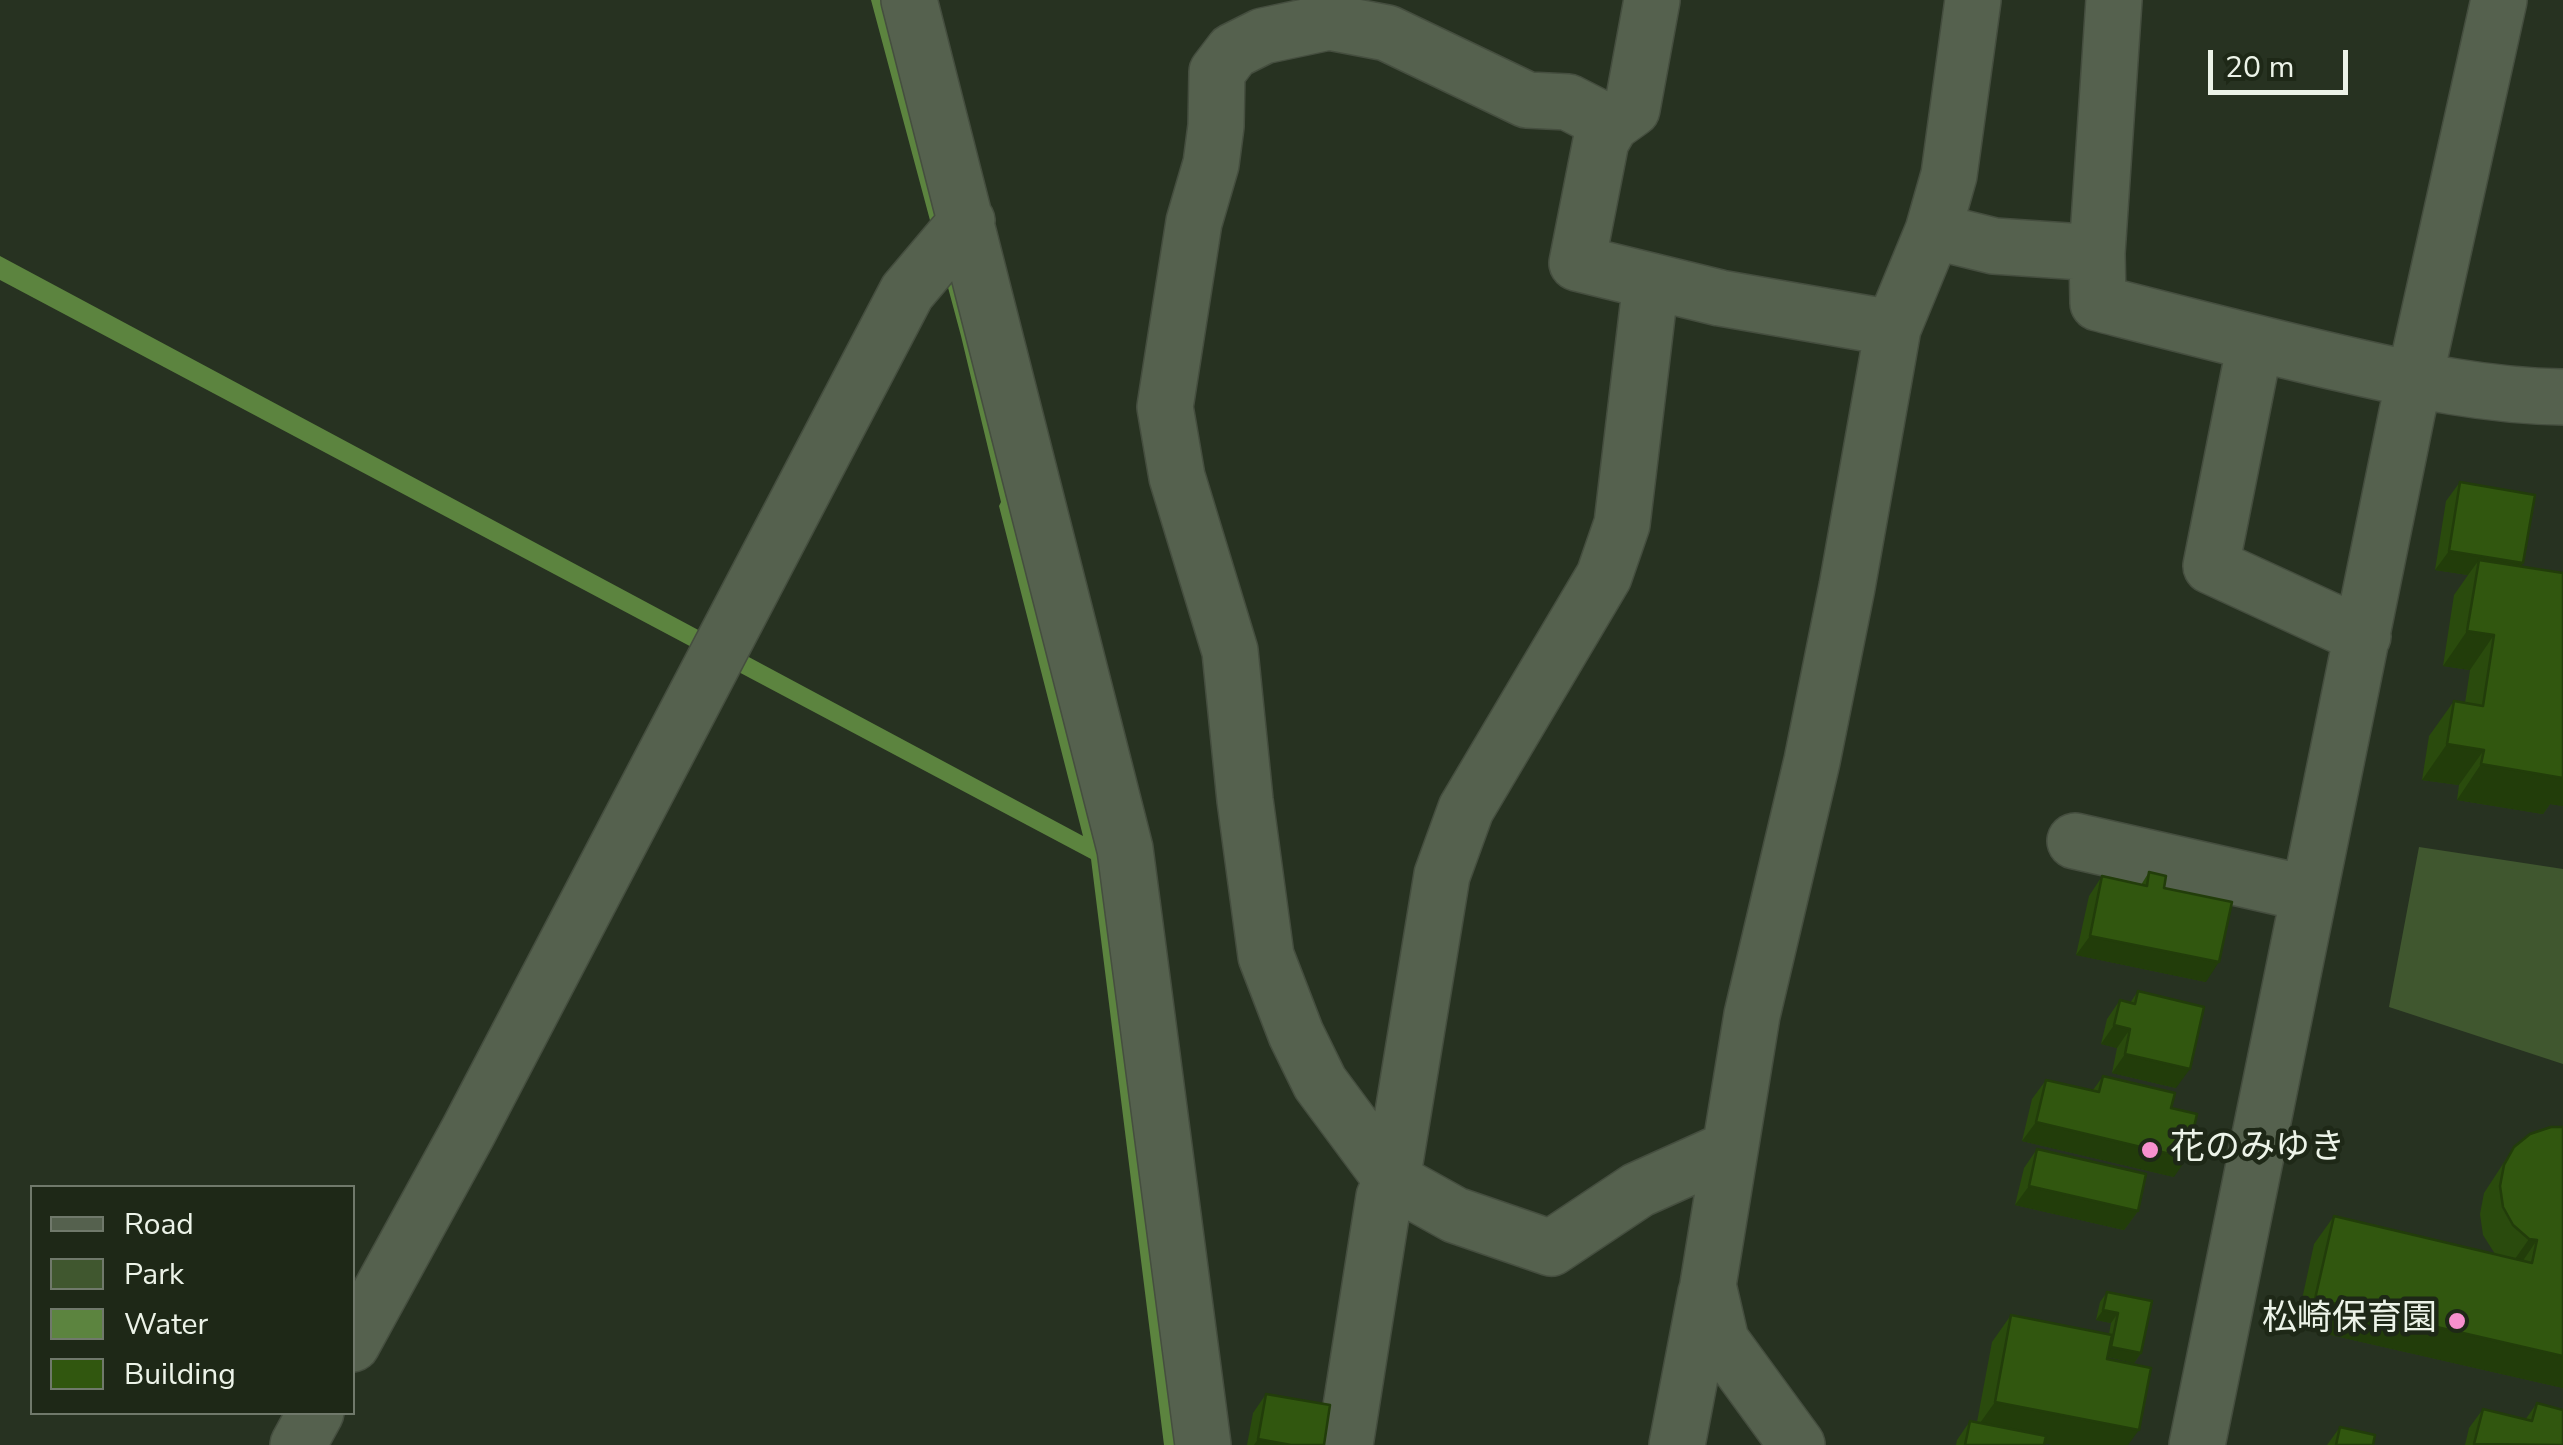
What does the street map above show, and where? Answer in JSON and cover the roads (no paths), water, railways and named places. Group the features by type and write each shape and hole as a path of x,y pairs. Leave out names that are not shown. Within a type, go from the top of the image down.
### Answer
{"street":[{"path":"908,0 1125,849 1203,1445"},
{"path":"1652,0 1632,109 1610,124 1600,141 1578,263 1720,298 1893,328"},
{"path":"1677,1445 1708,1286 1752,1015 1844,607 1893,328 1933,231 1949,175 1973,0"},
{"path":"2114,0 2096,252 2098,302 2254,344 2414,380 2507,396 2563,397"},
{"path":"2197,1445 2414,380 2500,0"},
{"path":"1610,124 1568,102 1527,100 1388,33 1329,22 1264,18 1216,72 1211,164 1194,222 1165,406 1177,477 1230,651 1266,956 1320,1084 1392,1180 1456,1215 1551,1248 1638,1190 1729,1149"},
{"path":"355,1339 468,1132 907,292 967,221"},
{"path":"1933,231 1994,246 2096,252"},
{"path":"1344,1445 1442,875 1466,808 1604,576 1622,524 1650,282"},
{"path":"2254,344 2211,566 2363,636"},
{"path":"2075,841 2309,894"},
{"path":"1708,1286 1721,1341 1796,1445"},
{"path":"298,1445 314,1415"}],"water":[{"path":"871,0 882,0 1107,869 1180,1445 1164,1445 1091,859 0,280 0,256 1083,836 999,506 961,336"}],"place":[{"name":"花のみゆき","path":"2150,1150"},
{"name":"松崎保育園","path":"2457,1321"}]}
